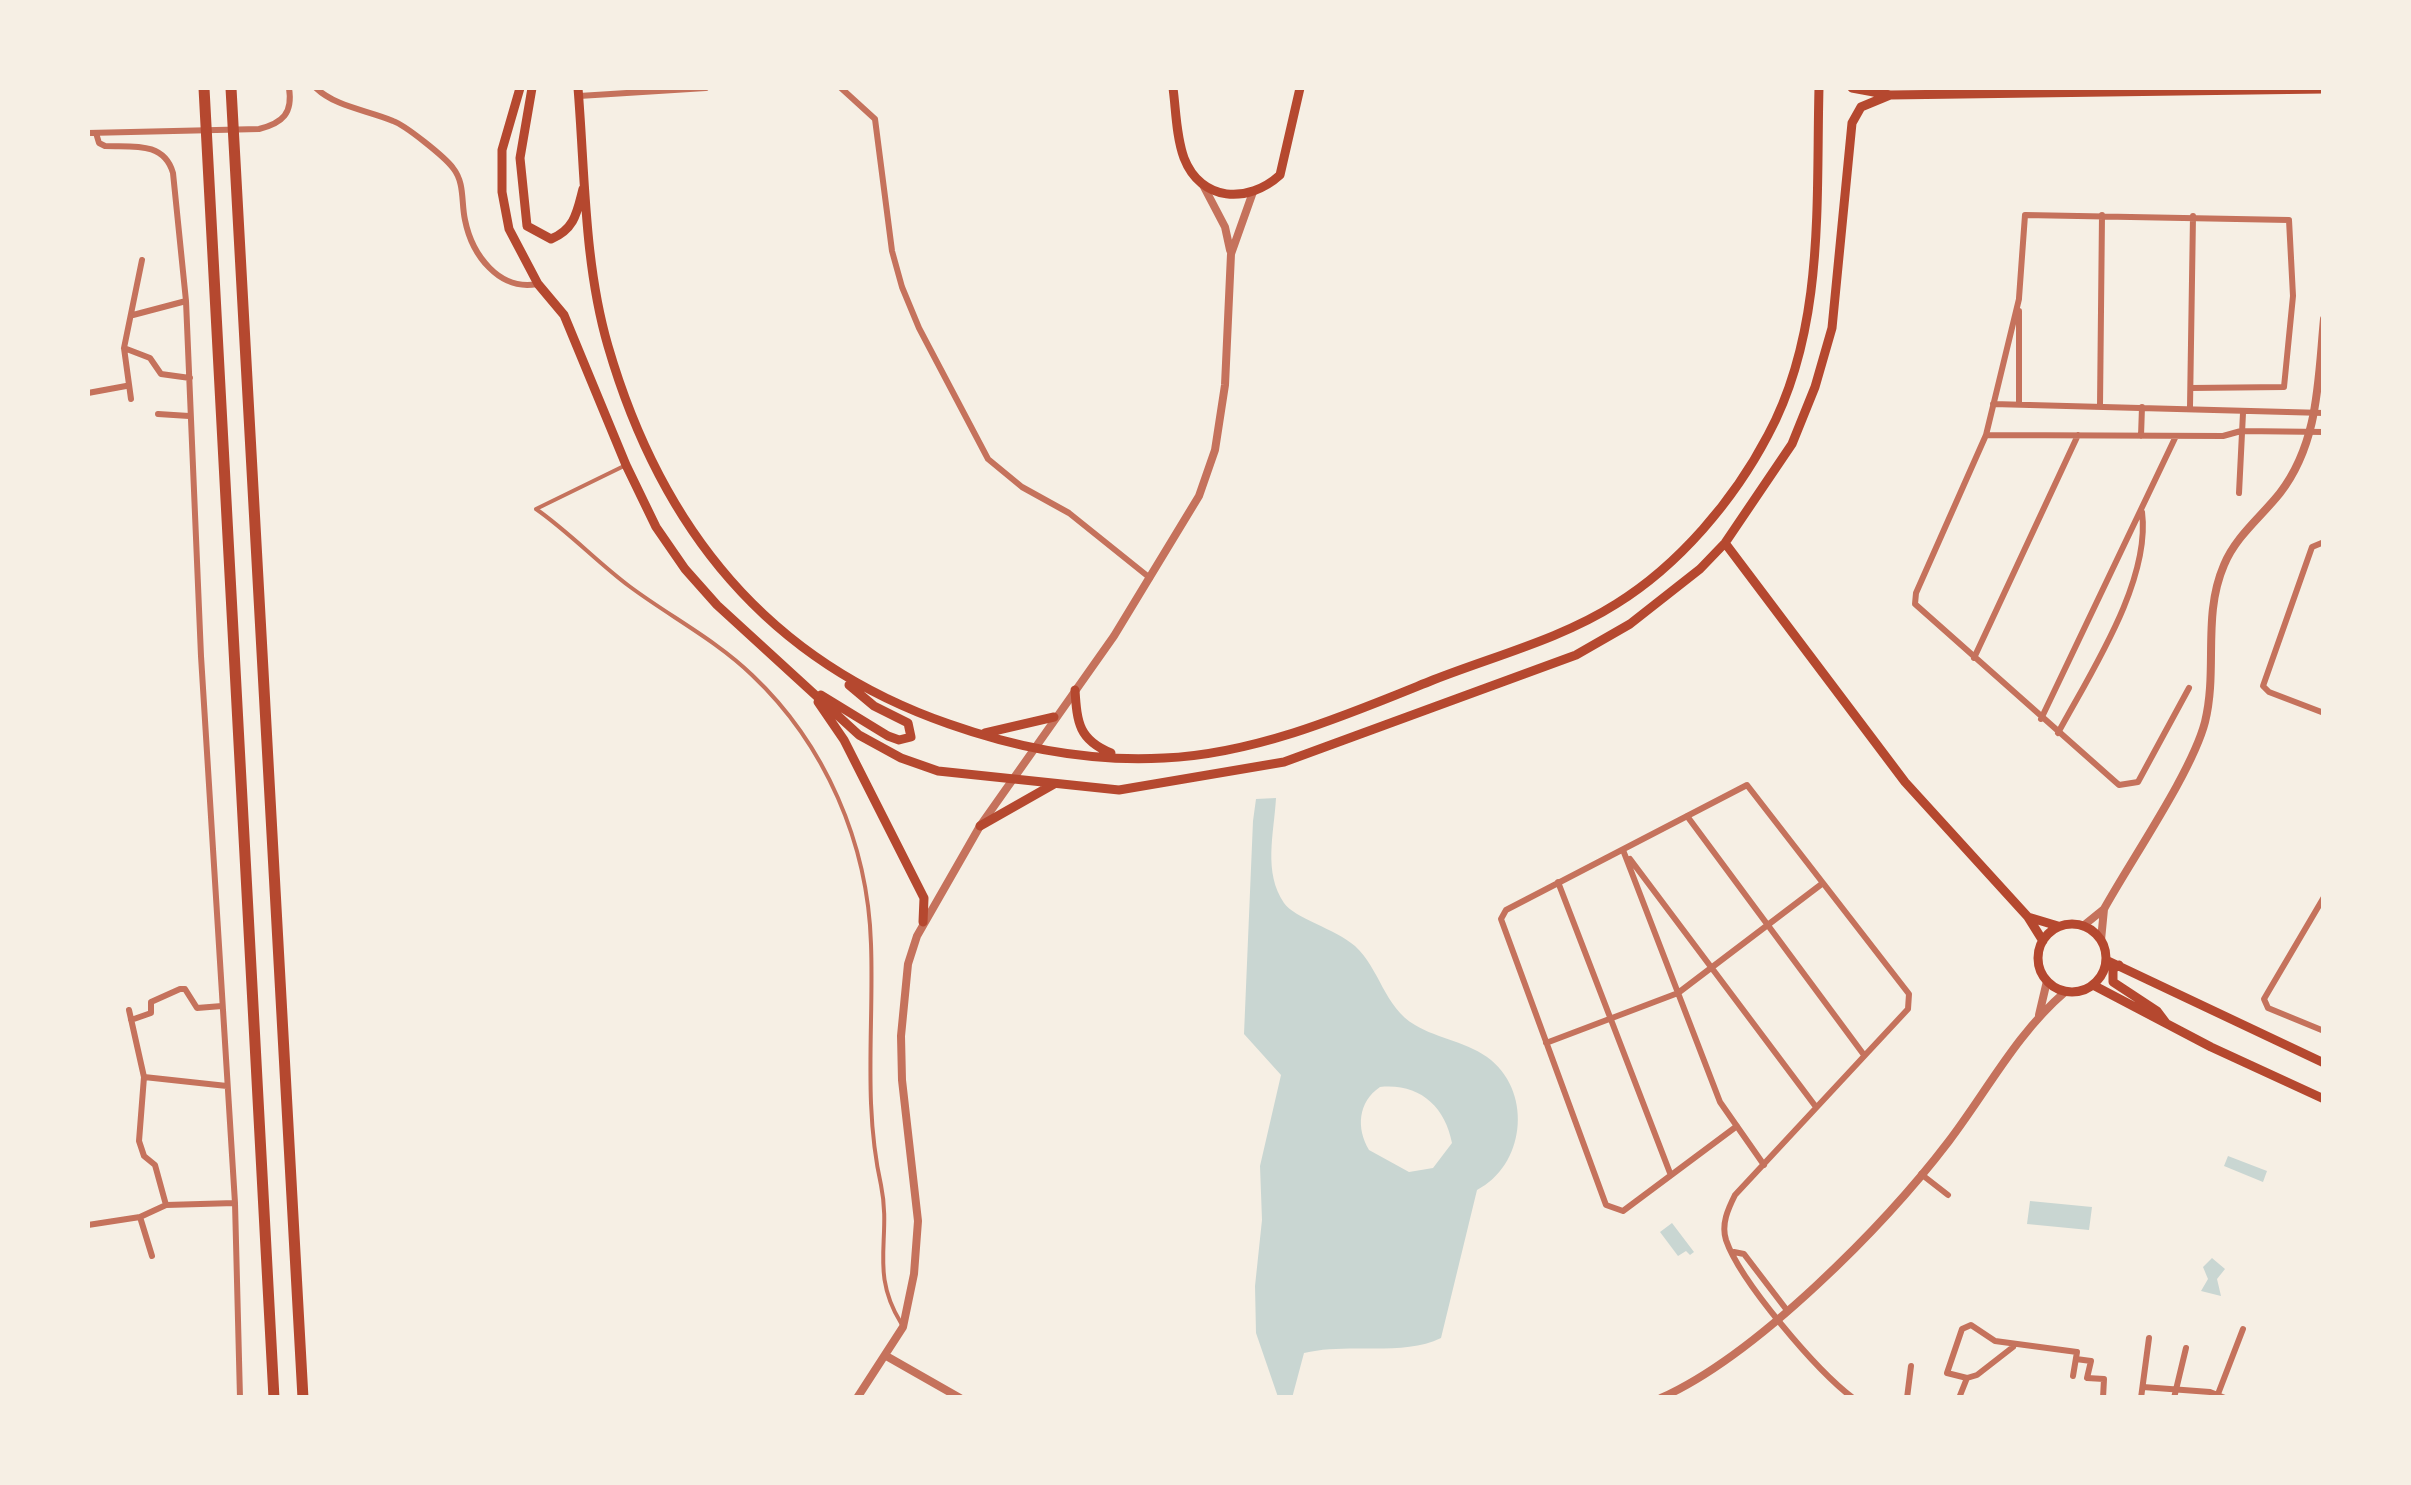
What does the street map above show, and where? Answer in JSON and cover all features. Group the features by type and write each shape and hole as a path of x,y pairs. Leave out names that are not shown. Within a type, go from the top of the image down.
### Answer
{"highway":[{"path":"204,88 274,1398"},
{"path":"231,88 303,1398"}],"main road":[{"path":"520,88 502,150 502,192 509,229 538,284 564,314 626,465 656,527 685,570 858,735 901,758 938,771 1118,790 1284,762 1576,655 1660,602 1725,542 1792,444 1815,387 1832,328 1852,122 1861,107 1890,95"},
{"path":"532,88 520,158 526,226 551,239 563,234 575,222 585,181"},
{"path":"1173,88 1184,157 1202,185 1216,194 1253,192 1280,176 1300,88"},
{"path":"827,667 892,704 1030,749 1167,758 1281,736 1569,628 1616,604 1660,572 1737,483 1768,435 1791,382 1815,263 1819,88"},
{"path":"1852,88 1890,95 2106,89 2324,90"},
{"path":"579,92 598,302 607,342 659,479 695,537 761,614 874,706 908,723 912,737 899,740 888,736 810,689"},
{"path":"1725,542 1905,782 2028,917 2042,941 2040,969 2047,981 2065,992 2093,985 2168,1026 2324,1099"},
{"path":"810,689 844,740 924,898 923,922"},
{"path":"1076,690 1078,728 1091,745 1123,758"},
{"path":"978,734 1030,726 1054,717"},
{"path":"980,826 1054,784"},
{"path":"2028,917 2059,926 2083,926 2101,940 2106,960 2093,985"},
{"path":"2042,941 2059,926"},
{"path":"2106,960 2324,1063"},
{"path":"2119,966 2114,969 2113,982 2157,1010 2168,1026"}],"street":[{"path":"92,133 259,129 278,124 287,114 289,88"},
{"path":"316,88 330,100 410,128 424,146 456,171 471,241 483,261 498,276 519,287 538,284"},
{"path":"579,92 706,88"},
{"path":"841,88 875,119 882,142 886,215 902,287 918,328 988,458 1022,487 1069,513 1150,579"},
{"path":"92,133 104,146 156,149 170,161 186,301 189,416 235,1202 240,1398"},
{"path":"857,1398 888,1357 904,1327 918,1220 902,1080 902,1036 908,964 923,922 1030,749 1076,690 1150,579 1200,496 1215,450 1225,385 1231,254 1226,227 1202,185"},
{"path":"1231,254 1253,192"},
{"path":"2019,404 2022,222 2031,213 2284,218 2292,226 2294,296 2284,388 2191,388"},
{"path":"2100,406 2102,214"},
{"path":"2190,407 2193,216"},
{"path":"131,398 126,386 124,348 142,260"},
{"path":"2019,298 1986,434 1914,600 2119,785 2132,786 2190,688"},
{"path":"133,315 186,301"},
{"path":"2101,940 2104,909 2204,723 2209,617 2223,566 2234,544 2282,490 2313,430 2319,413 2324,319"},
{"path":"124,348 150,358 161,374 190,378"},
{"path":"88,392 126,386"},
{"path":"1993,404 2227,407 2243,413 2319,413"},
{"path":"2141,436 2142,406"},
{"path":"2239,493 2243,413"},
{"path":"158,414 189,416"},
{"path":"1986,434 2223,436 2241,431 2324,432"},
{"path":"1974,658 2078,435"},
{"path":"2042,719 2176,436"},
{"path":"2058,732 2116,622 2145,543 2142,511"},
{"path":"2324,542 2312,547 2264,681 2269,692 2324,712"},
{"path":"1737,1126 1623,1211 1606,1205 1501,919 1506,910 1748,785 1909,994 1910,1002 1735,1196 1726,1214 1727,1242 1735,1260 1778,1316 1853,1398"},
{"path":"1687,816 1864,1055"},
{"path":"1623,850 1816,1107"},
{"path":"1623,850 1720,1102 1764,1165"},
{"path":"1558,882 1670,1173"},
{"path":"1546,1043 1678,992 1823,883"},
{"path":"2324,897 2264,999 2268,1008 2324,1031"},
{"path":"2083,926 2104,909"},
{"path":"2038,1015 2047,981"},
{"path":"131,1020 151,1013 150,1002 180,989 185,989 197,1008 222,1006"},
{"path":"1661,1398 1733,1354 1846,1255 1921,1174 2038,1015 2065,992"},
{"path":"129,1010 144,1076 140,1141 144,1156 154,1165 166,1205"},
{"path":"144,1076 227,1086"},
{"path":"1921,1174 1948,1195"},
{"path":"88,1225 140,1216 166,1205 235,1202"},
{"path":"140,1216 152,1256"},
{"path":"1734,1252 1744,1254 1786,1309"},
{"path":"2019,1346 2010,1347 1977,1376 1948,1374 1965,1326 1976,1327 1990,1340 2077,1352 2073,1376"},
{"path":"2143,1387 2222,1396 2244,1329"},
{"path":"2141,1398 2149,1338"},
{"path":"2174,1393 2186,1348"},
{"path":"888,1357 960,1398"},
{"path":"2076,1358 2090,1362 2087,1378 2104,1380 2102,1398"},
{"path":"1907,1398 1911,1366"},
{"path":"1959,1398 1966,1378"}],"lane":[{"path":"626,465 536,509 628,585 753,675 788,711 806,738 847,819 867,890 874,1157 884,1198 882,1286 904,1327"}],"shaded area":[{"path":"1276,798 1272,866 1284,903 1355,946 1396,1008 1415,1025 1491,1060 1513,1092 1517,1110 1513,1148 1505,1164 1477,1190 1441,1338 1409,1347 1304,1353 1292,1398 1278,1397 1256,1333 1255,1286 1262,1220 1260,1166 1281,1075 1244,1034 1256,799","holes":["1380,1087 1418,1093 1443,1118 1452,1143 1433,1168 1409,1172 1369,1150 1365,1142 1361,1116 1367,1100"]},
{"path":"2228,1156 2267,1171 2263,1182 2224,1166"},
{"path":"2030,1201 2092,1207 2089,1230 2027,1224"},
{"path":"1672,1223 1694,1252 1690,1255 1686,1251 1678,1256 1660,1232"},
{"path":"2212,1258 2225,1269 2217,1279 2221,1296 2201,1291 2208,1279 2203,1267"}]}
